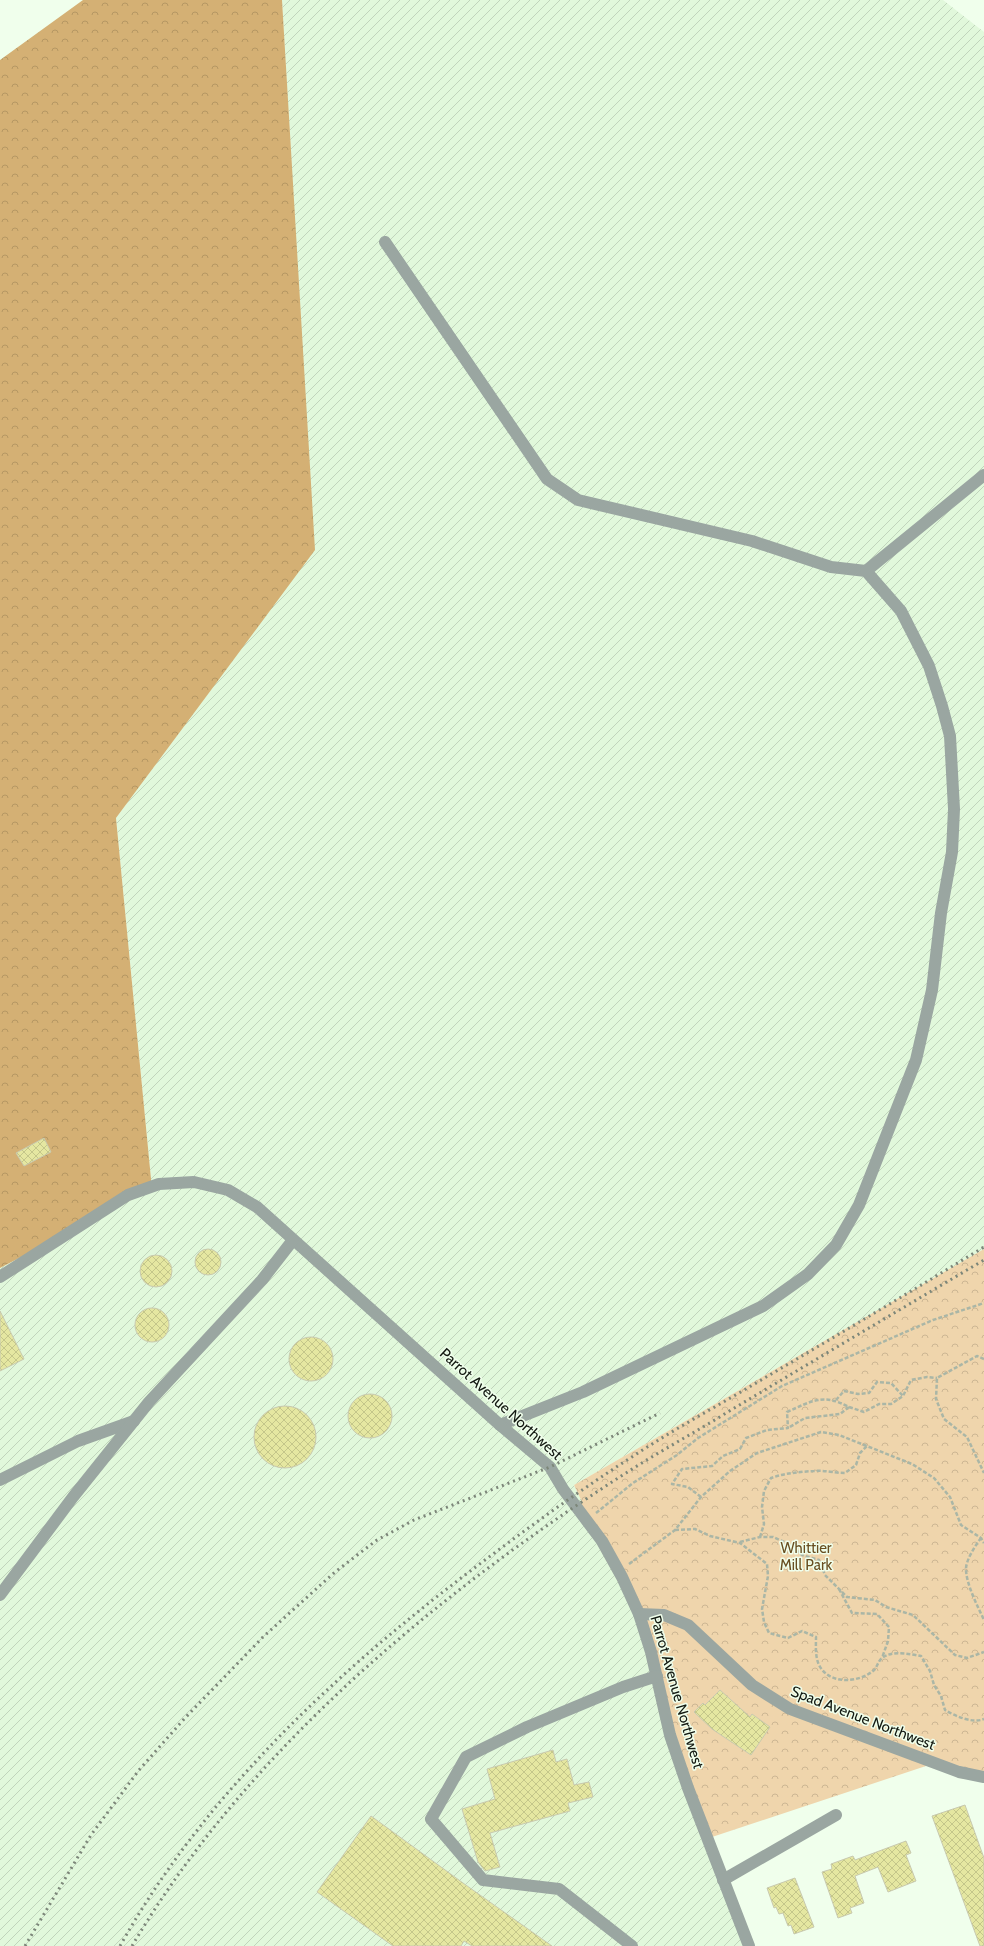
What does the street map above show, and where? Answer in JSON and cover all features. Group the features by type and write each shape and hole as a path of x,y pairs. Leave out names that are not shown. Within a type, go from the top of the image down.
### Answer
{"street":[{"path":"385,242 547,479 578,500 752,541 831,567 866,571 901,611 929,666 950,736 954,809 952,852 941,913 932,990 916,1060 859,1205 836,1245 808,1274 763,1306 583,1392 500,1425"},
{"path":"866,571 984,475"},
{"name":"Parrot Avenue Northwest","path":"0,1277 128,1195 159,1184 194,1182 228,1190 257,1207 500,1425 550,1467 563,1489 602,1541 619,1571 639,1614 657,1676 670,1735 688,1788 749,1946"},
{"path":"0,1595 73,1497 149,1402 262,1280 293,1240"},
{"path":"0,1480 78,1441 134,1421"},
{"name":"Spad Avenue Northwest","path":"639,1614 664,1615 688,1625 752,1685 790,1709 959,1772 984,1777"},
{"path":"632,1946 559,1889 483,1880 431,1818 466,1757 527,1727 623,1687 657,1676"},
{"path":"723,1880 836,1815"}],"path":[{"path":"587,1520 633,1483 677,1455 698,1438 782,1386 933,1320 984,1303"},
{"path":"788,1428 787,1412 817,1400 836,1400 849,1408 864,1412 879,1404 891,1404 903,1396 911,1380 926,1377 937,1378 978,1356 984,1359"},
{"path":"937,1378 936,1399 944,1419 967,1437 984,1473"},
{"path":"836,1400 844,1391 858,1394 869,1393 877,1382 891,1383 903,1396"},
{"path":"700,1497 688,1487 672,1484 682,1469 712,1466 723,1456 740,1449 746,1438 767,1430 788,1428 805,1418 840,1414 849,1408"},
{"path":"619,1571 675,1530 700,1497 730,1471 757,1453 791,1440 821,1432 839,1435 912,1464 934,1478 950,1497 961,1525 981,1538 984,1543"},
{"path":"760,1538 764,1524 762,1507 764,1492 771,1478 787,1472 800,1473 815,1470 845,1473 856,1465 860,1453 867,1446"},
{"path":"675,1530 695,1529 710,1536 740,1542 760,1538 773,1538 789,1544 802,1555 819,1560 825,1575 847,1596 875,1600 886,1607 913,1615 955,1655 967,1658 984,1652"},
{"path":"981,1538 975,1545 966,1569 974,1601 984,1620"},
{"path":"740,1542 767,1564 768,1576 762,1609 764,1622 769,1633 788,1638 802,1631 816,1637 816,1653 820,1666 830,1677 846,1681 874,1671 882,1658 888,1641 889,1626 877,1614 852,1613 837,1586"},
{"path":"882,1658 895,1654 921,1656 930,1670 934,1685 941,1696 945,1710 956,1716 980,1721 984,1719"}],"shaded area":[{"path":"282,0 943,0 984,32 984,1249 574,1485 638,1617 709,1838 751,1946 0,1946 0,1268 152,1189 116,818 314,550"}],"green space":[{"path":"83,0 282,0 315,550 116,818 152,1189 0,1268 0,60"},
{"name":"Whittier Mill Park","path":"984,1249 984,1774 935,1763 709,1838 638,1617 576,1506 582,1502 574,1485"}],"building":[{"path":"44,1138 51,1152 24,1166 16,1153"},
{"path":"208,1249 217,1253 221,1262 217,1271 208,1275 199,1271 195,1262 199,1253"},
{"path":"156,1255 167,1260 172,1271 167,1282 156,1287 145,1282 140,1271 145,1260"},
{"path":"152,1308 164,1313 169,1325 164,1337 152,1342 140,1337 135,1325 140,1313"},
{"path":"0,1311 24,1359 0,1371"},
{"path":"307,1337 315,1337 327,1343 333,1355 333,1363 327,1375 315,1381 307,1381 295,1375 289,1363 289,1355 295,1343"},
{"path":"370,1394 382,1398 388,1404 392,1416 388,1428 382,1434 370,1438 358,1434 352,1428 348,1416 352,1404 358,1398"},
{"path":"285,1406 297,1408 307,1415 314,1425 316,1437 314,1449 307,1459 297,1466 285,1468 273,1466 263,1459 256,1449 254,1437 256,1425 263,1415 273,1408"},
{"path":"720,1690 750,1717 752,1714 770,1727 751,1755 712,1729 694,1712 703,1703 705,1705"},
{"path":"553,1750 556,1762 567,1759 574,1785 589,1782 593,1797 568,1803 570,1811 490,1833 500,1867 485,1871 478,1862 462,1809 495,1799 487,1769"},
{"path":"965,1805 984,1858 984,1946 980,1946 932,1816"},
{"path":"371,1816 552,1946 472,1946 464,1941 461,1946 393,1946 317,1892"},
{"path":"906,1841 911,1853 906,1855 916,1881 888,1892 878,1867 855,1876 864,1903 850,1908 852,1913 838,1918 822,1872 832,1869 831,1864 853,1856 855,1860"},
{"path":"795,1878 814,1927 794,1934 791,1925 788,1926 783,1913 779,1914 776,1907 774,1908 767,1888"}],"railway":[{"path":"120,1946 154,1890 193,1836 234,1786 279,1737 326,1691 425,1606 540,1519 627,1460 984,1247"},
{"path":"132,1946 179,1874 231,1806 289,1742 351,1681 416,1624 555,1520 626,1473 984,1260"},
{"path":"25,1946 91,1835 139,1770 185,1718 263,1637 335,1572 377,1540 414,1520 550,1467 660,1413"}]}
